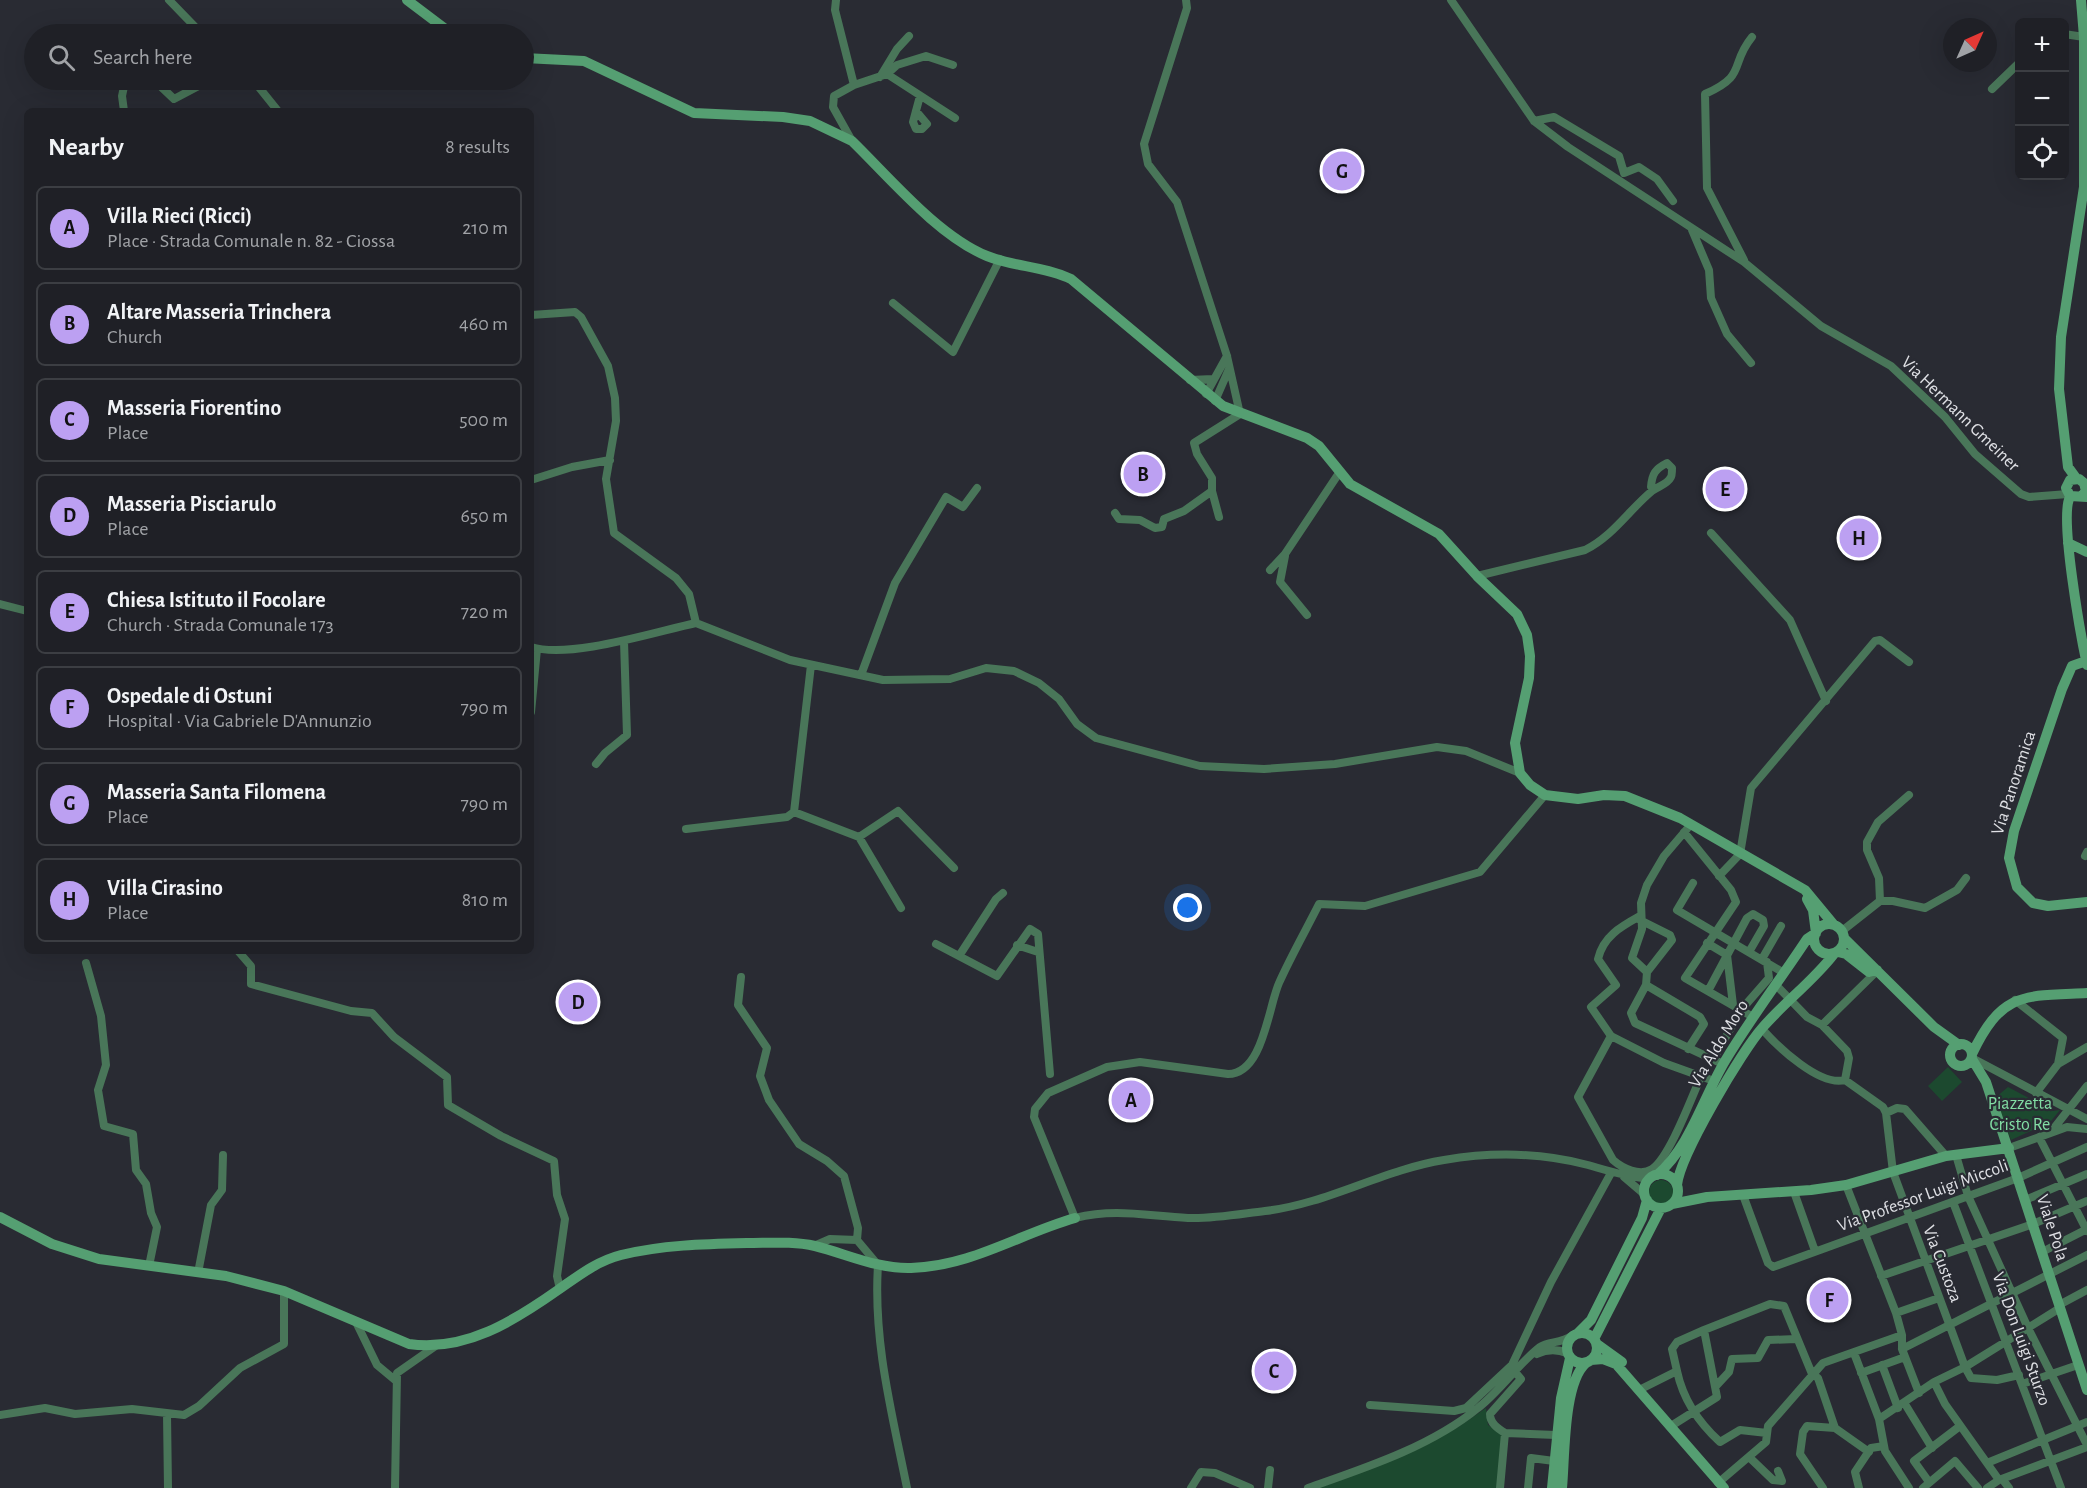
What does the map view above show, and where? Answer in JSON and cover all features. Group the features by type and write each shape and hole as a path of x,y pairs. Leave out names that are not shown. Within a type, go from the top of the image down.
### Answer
{"main road":[{"path":"407,0 439,24"},
{"path":"2081,0 2084,37 2084,187 2060,346 2059,389 2064,447 2077,491 2066,514 2068,543 2086,663"},
{"path":"534,58 584,60 694,113 783,117 810,121 852,141 947,233 968,248 1000,259 1053,270 1071,279 1211,398 1240,414 1307,438 1319,447 1350,484 1439,534 1477,576 1517,614 1527,635 1529,678 1515,743 1520,773 1530,785 1545,795 1578,799 1605,795 1625,796 1645,802 1688,828 1805,890 1840,932 1934,1027 1960,1044 1969,1047 1970,1059"},
{"path":"2068,543 2087,552"},
{"name":"Via Panoramica","path":"2086,663 2072,666 2062,689 2014,831 2009,858 2017,887 2034,903 2048,906 2087,902"},
{"path":"1794,884 1813,910 1816,948 1824,954 1846,954 1869,972 1877,970"},
{"path":"1816,933 1821,926 1840,932"},
{"path":"1836,953 1840,932"},
{"name":"Via Aldo Moro","path":"1653,1177 1675,1158 1680,1135 1714,1081 1719,1061 1753,1017 1807,939 1816,933"},
{"name":"Via Aldo Moro","path":"1677,1185 1683,1163 1698,1134 1762,1029 1836,953"},
{"path":"1970,1059 1988,1027 2006,1005 2026,996 2087,993"},
{"path":"1934,1027 1953,1062 1970,1059"},
{"path":"1950,1055 1953,1048 1969,1043 1988,1027"},
{"name":"Viale Pola","path":"1970,1059 1976,1074 1987,1090 2009,1148 2087,1389"},
{"path":"1562,1488 1571,1394 1576,1376 1596,1353 1595,1341 1661,1208 1707,1197 1794,1192 1846,1185 1951,1156 2009,1148"},
{"path":"1552,1488 1556,1435 1569,1355 1567,1343 1591,1320 1642,1218 1653,1177 1666,1175 1677,1185 1707,1197"},
{"path":"1672,1204 1678,1196 1677,1185"},
{"path":"1646,1197 1661,1208"},
{"path":"0,1217 52,1244 99,1259 225,1276 284,1291 409,1344 437,1345 479,1337 532,1308 593,1266 613,1257 639,1250 691,1244 790,1242 814,1246 878,1265 910,1268 934,1267 1000,1249 1075,1218"},
{"path":"1576,1334 1587,1333 1617,1357 1641,1389"},
{"path":"1569,1355 1577,1363 1603,1359 1616,1364 1665,1413 1671,1425 1721,1486"}],"street":[{"path":"169,0 192,24"},
{"path":"836,0 835,10 854,85"},
{"path":"1186,0 1186,8 1145,135 1144,154 1148,164 1177,202 1227,356 1240,414 1194,443 1197,454 1212,478 1212,491 1220,517"},
{"path":"1451,0 1534,121 1554,117 1619,156 1624,173 1639,166 1657,179 1673,201"},
{"path":"2069,35 2084,37"},
{"path":"884,76 897,49 909,36"},
{"path":"1744,262 1707,188 1705,94 1724,86 1738,71 1743,48 1752,37"},
{"path":"852,141 833,107 834,96 854,85 884,76 897,65 926,56 953,65"},
{"path":"1992,89 2015,66"},
{"path":"884,76 955,118"},
{"path":"123,90 124,108"},
{"path":"165,90 174,99 191,90"},
{"path":"262,90 276,108"},
{"path":"916,111 920,96"},
{"name":"Via Hermann Gmeiner","path":"1534,121 1691,229 1744,262 1821,326 1899,373 1945,417 1975,454 2021,494 2029,497 2077,491"},
{"path":"1691,229 1709,270 1711,298 1727,334 1751,363"},
{"path":"893,303 953,352 1000,259"},
{"path":"534,315 575,312 581,317 608,366 616,421 606,479 614,533 676,578 689,594 696,623"},
{"path":"1211,398 1213,379 1227,356"},
{"path":"1211,398 1229,369"},
{"path":"1189,380 1213,379"},
{"path":"534,479 572,467 609,460"},
{"path":"1270,570 1285,555 1339,473"},
{"path":"861,675 895,583 946,497 963,507 977,488"},
{"path":"1477,576 1585,550 1610,535 1653,489"},
{"path":"1115,513 1119,519 1140,520 1155,528 1162,527 1164,519 1184,511 1212,491"},
{"path":"1711,533 1790,620 1826,701"},
{"path":"1285,555 1280,582 1307,615"},
{"path":"0,604 24,610"},
{"path":"534,648 556,650 624,641 696,623 790,660 883,680 950,679 986,668 1014,671 1039,683 1059,699 1077,724 1096,738 1200,766 1264,769 1335,764 1437,747 1466,751 1520,773"},
{"path":"1719,876 1740,854 1751,788 1877,639 1909,662"},
{"path":"596,764 605,753 627,735 624,641"},
{"path":"686,829 787,817 794,812 811,665"},
{"path":"1545,795 1480,872 1365,906 1319,904 1278,986 1261,1042 1250,1062 1241,1072 1228,1074 1132,1062 1107,1067 1042,1098 1034,1116 1075,1218 1116,1212 1190,1218 1267,1211 1310,1203 1425,1164 1509,1154 1588,1165 1623,1177 1653,1177"},
{"path":"1880,901 1879,878 1867,850 1867,842 1878,822 1909,795"},
{"path":"859,837 898,810 954,868"},
{"path":"794,812 859,837 901,908"},
{"path":"1647,972 1632,958 1642,929 1641,903 1647,885 1664,856 1688,828 1719,876 1731,890 1736,902 1685,978 1753,1017"},
{"path":"1840,932 1880,901 1893,901 1925,908 1957,890 1966,878"},
{"path":"1693,883 1677,910 1784,973"},
{"path":"959,956 996,899 1003,893"},
{"path":"1708,991 1747,918 1753,914 1762,920 1764,927 1749,952"},
{"path":"1640,918 1670,935 1672,940 1647,972 1646,985 1631,1013 1635,1023 1688,1049 1719,1061"},
{"path":"1640,918 1615,930 1600,949 1598,958 1616,985 1591,1007 1611,1036 1664,1063 1702,1074 1714,1081"},
{"name":"Via Aldo Moro","path":"1719,1061 1742,1010 1769,978 1765,961 1781,926"},
{"path":"936,944 997,976 1030,929 1038,934 1050,1074"},
{"path":"1707,943 1727,955"},
{"path":"1017,945 1038,952"},
{"path":"241,954 251,966 251,984 351,1011 372,1013 394,1036 447,1077 448,1105 501,1136 554,1161 557,1195 565,1220 557,1276 560,1289"},
{"path":"1727,955 1733,1005"},
{"path":"86,963 101,1016 106,1065 98,1090 104,1126 133,1134 136,1170 146,1184 151,1213 158,1227 149,1266"},
{"path":"1822,1025 1877,970"},
{"path":"741,977 738,1005 767,1048 760,1076 769,1100 799,1144 827,1161 844,1176 858,1228 857,1240 878,1265 876,1301 881,1334 880,1359 907,1488"},
{"path":"1646,985 1700,1017 1704,1024 1703,1029 1688,1049"},
{"path":"1776,985 1807,1017 1822,1025 1847,1051 1849,1058 1845,1080"},
{"path":"2015,1000 2063,1038 2058,1064"},
{"path":"1762,1029 1798,1063 1831,1082 1845,1080 1878,1103 1886,1113 1897,1108 1905,1109 1951,1156 2014,1292 2028,1328 2087,1446 2001,1480 1987,1488"},
{"name":"Via Aldo Moro","path":"1611,1036 1578,1097 1613,1160 1619,1166 1636,1172 1652,1169 1665,1155 1680,1135 1702,1074"},
{"path":"2036,1094 2058,1064 2087,1047"},
{"path":"1970,1059 2087,1119"},
{"path":"2051,1132 2087,1086"},
{"name":"Via Custoza","path":"1886,1113 1893,1172 1965,1367"},
{"path":"2009,1148 2067,1126 2087,1129"},
{"path":"2039,1137 2073,1207 2087,1230 2042,1252"},
{"name":"Via Professor Luigi Miccoli","path":"1743,1195 1768,1263 1773,1267 2018,1178 2087,1147"},
{"path":"198,1273 211,1205 222,1190 223,1155"},
{"path":"1370,1405 1454,1410 1466,1408 1512,1365 1551,1282 1611,1173"},
{"path":"2025,1200 2087,1174"},
{"path":"1623,1177 1646,1197"},
{"path":"1846,1185 1896,1313 1902,1335 1903,1353 1919,1393"},
{"path":"1794,1192 1815,1251"},
{"path":"1881,1276 2033,1224 2087,1201"},
{"name":"Via Don Luigi Sturzo","path":"1953,1202 2061,1488"},
{"path":"814,1246 830,1239 857,1240"},
{"path":"1862,1373 1882,1365 2014,1292 2087,1255"},
{"path":"1880,1419 1934,1382 1965,1367 2087,1290"},
{"path":"0,1415 45,1408 75,1414 132,1409 184,1415 199,1406 240,1368 284,1344 284,1291"},
{"path":"1896,1313 1939,1298"},
{"path":"1767,1434 1740,1430 1720,1442 1694,1412 1680,1384 1672,1349 1677,1342 1770,1304 1784,1306 1812,1374 1818,1378 1835,1428"},
{"path":"356,1322 377,1365 395,1380"},
{"path":"1671,1425 1717,1397 1704,1330"},
{"path":"1308,1488 1388,1457 1451,1428 1478,1408 1545,1344 1562,1342 1576,1334"},
{"path":"1721,1486 1766,1442 1768,1426 1823,1363 1902,1335"},
{"path":"1716,1386 1729,1372 1732,1359 1758,1358 1768,1340 1796,1339"},
{"path":"395,1488 395,1380 397,1373 437,1345"},
{"path":"1528,1360 1544,1350 1560,1350 1569,1355"},
{"path":"1854,1353 1880,1419 1884,1446 1892,1465 1909,1488"},
{"path":"1882,1365 1901,1406 1932,1448"},
{"path":"1965,1367 1971,1378 1997,1380 2019,1375"},
{"path":"1641,1389 1677,1371"},
{"path":"2022,1384 2050,1374 2083,1371"},
{"path":"1516,1373 1521,1379 1490,1414 1490,1419 1505,1433 1556,1435"},
{"path":"1934,1382 1960,1426 2009,1488"},
{"path":"167,1414 168,1488"},
{"path":"1987,1463 2087,1422"},
{"path":"1823,1488 1800,1454 1803,1432 1807,1426 1835,1428 1869,1452"},
{"path":"1960,1426 1914,1461 1926,1485 1955,1461 1977,1488"},
{"path":"1500,1488 1505,1433"},
{"path":"1859,1488 1855,1473 1871,1448 1884,1446"},
{"path":"1749,1457 1773,1480 1782,1481 1778,1471"},
{"path":"1528,1488 1531,1458 1554,1461"},
{"path":"1268,1488 1270,1470"},
{"path":"1191,1488 1201,1472 1215,1473 1250,1488"}],"green space":[{"path":"1948,1067 1962,1082 1942,1101 1928,1086"},
{"name":"Piazzetta Cristo Re","path":"2008,1087 2053,1111 2060,1110 2047,1126 2044,1125 2011,1140 1995,1098"},
{"path":"1661,1180 1669,1184 1673,1192 1669,1200 1661,1204 1653,1200 1649,1192 1653,1184"},
{"path":"1486,1408 1488,1425 1502,1434 1497,1488 1316,1488 1458,1427"}],"place":[{"name":"Masseria Santa Filomena","path":"1342,171"},
{"name":"Altare Masseria Trinchera","path":"1143,474"},
{"name":"Chiesa Istituto il Focolare","path":"1725,489"},
{"name":"Villa Cirasino","path":"1859,538"},
{"name":"Masseria Pisciarulo","path":"578,1002"},
{"name":"Villa Rieci (Ricci)","path":"1131,1100"},
{"name":"Ospedale di Ostuni","path":"1829,1300"},
{"name":"Masseria Fiorentino","path":"1274,1371"}]}
